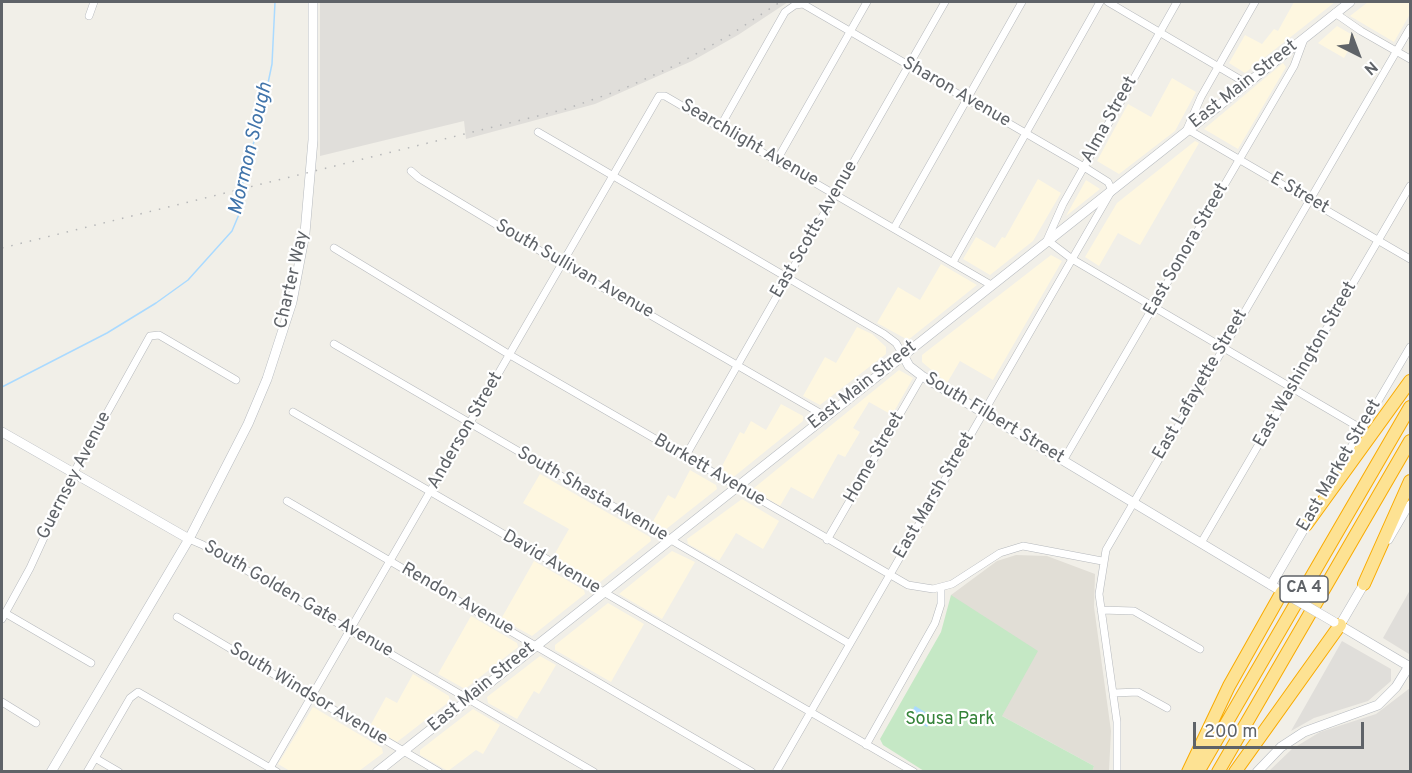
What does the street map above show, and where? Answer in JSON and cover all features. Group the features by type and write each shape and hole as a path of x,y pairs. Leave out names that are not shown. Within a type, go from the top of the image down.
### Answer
{"highway":[{"path":"1306,525 1410,381"},
{"name":"CA 4","path":"1198,771 1410,407"},
{"name":"CA 4","path":"1218,771 1410,441"},
{"path":"1364,584 1410,481"},
{"path":"1188,771 1229,686 1280,590"},
{"path":"1235,771 1337,624"}],"main road":[{"name":"Charter Way","path":"51,771 189,539 248,424 267,379 292,302 305,233 311,183 313,2"},
{"name":"East Main Street","path":"377,771 1350,2"},
{"name":"South Filbert Street","path":"903,355 909,366 922,376 1306,606 1410,665"},
{"name":"South Golden Gate Avenue","path":"2,432 189,539"},
{"name":"East Market Street","path":"1280,590 1306,525"},
{"path":"1337,624 1364,584"},
{"path":"1257,771 1281,747 1304,732 1378,705 1396,687 1410,665"}],"street":[{"path":"89,16 94,2"},
{"path":"777,160 867,2"},
{"name":"East Scotts Avenue","path":"685,457 945,2"},
{"path":"894,228 1022,2"},
{"path":"953,262 1100,2"},
{"path":"1108,2 1246,83"},
{"name":"Alma Street","path":"1047,240 1063,204 1177,2"},
{"path":"1187,129 1218,66 1255,2"},
{"name":"Sharon Avenue","path":"720,127 785,12 795,5 803,4 1084,167 1108,182 1112,190"},
{"path":"1335,13 1410,60"},
{"name":"East Lafayette Street","path":"1117,771 1117,722 1099,594 1102,561 1132,502 1410,28"},
{"name":"East Sonora Street","path":"1064,461 1294,66 1305,37"},
{"name":"Searchlight Avenue","path":"662,95 991,285"},
{"name":"Anderson Street","path":"274,770 312,696 662,95"},
{"name":"E Street","path":"1187,129 1410,259"},
{"name":"South Filbert Street","path":"538,132 884,334 896,343 903,355"},
{"name":"South Sullivan Avenue","path":"411,171 562,264 825,416"},
{"name":"East Washington Street","path":"1201,543 1410,186"},
{"name":"East Marsh Street","path":"776,771 1112,190"},
{"path":"1047,240 1072,259 1362,429"},
{"name":"Burkett Avenue","path":"334,248 510,355 827,540 914,587 940,588 962,579 1000,553 1016,547 1036,546 1102,561"},
{"name":"Guernsey Avenue","path":"3,616 30,568 73,474 152,335 159,335 236,380"},
{"name":"South Shasta Avenue","path":"334,344 850,644"},
{"name":"East Market Street","path":"1306,525 1410,346"},
{"name":"Home Street","path":"827,540 922,376"},
{"name":"David Avenue","path":"293,412 810,713 914,771"},
{"name":"Rendon Avenue","path":"287,501 752,771"},
{"path":"1364,584 1410,504"},
{"name":"South Golden Gate Avenue","path":"189,539 594,771"},
{"path":"866,745 935,623 941,604 940,588"},
{"path":"1101,610 1134,611 1200,649"},
{"path":"3,616 91,663"},
{"name":"South Windsor Avenue","path":"177,618 439,771"},
{"path":"1114,693 1138,692 1167,708"},
{"path":"87,771 130,698 136,693 144,694 274,770"},
{"path":"2,702 36,723"},
{"path":"95,758 119,771"}],"shaded area":[{"path":"320,2 788,2 738,35 692,61 595,104 466,139 464,121 320,156"},
{"path":"1294,2 1335,2 1245,73 1229,63 1245,35 1262,44 1274,29 1278,31"},
{"path":"1368,2 1410,2 1410,14 1394,42 1350,16"},
{"path":"1337,26 1356,37 1344,58 1318,43"},
{"path":"1283,63 1286,67 1238,149 1204,129"},
{"path":"1172,78 1196,92 1175,131 1119,174 1097,161 1128,104 1151,117"},
{"path":"1195,141 1199,143 1140,245 1118,233 1099,266 1085,257 1117,203"},
{"path":"1038,179 1061,193 1033,241 990,275 963,259 976,237 995,248 1002,237 1005,238"},
{"path":"1086,180 1100,189 1066,216"},
{"path":"1051,255 1062,261 993,380 960,361 947,383 922,362 922,355"},
{"path":"941,264 977,285 908,340 877,323 898,287 920,300"},
{"path":"857,327 872,334 886,347 886,354 820,405 803,396 825,357 836,363"},
{"path":"899,370 913,378 892,415 869,402 853,428 860,432 845,457 838,454 813,499 791,487 780,506 754,491 754,488"},
{"path":"781,404 803,416 803,421 731,479 719,472 740,432 744,434 751,421 766,430"},
{"path":"690,470 716,485 717,489 665,530 652,523 668,495 675,499"},
{"path":"540,474 650,537 651,541 599,583 553,557 569,529 523,503"},
{"path":"742,499 779,521 763,549 736,533 719,561 688,544 687,539"},
{"path":"672,551 695,562 662,619 619,594"},
{"path":"1016,555 1047,556 1095,574 1094,607 1111,731 1109,771 1092,771 1094,766 1002,716 951,595 997,561"},
{"path":"534,561 584,590 585,594 532,636 501,619"},
{"path":"1410,590 1410,651 1409,654 1383,638"},
{"path":"608,603 644,624 611,682 555,650 555,645"},
{"path":"471,616 517,643 518,647 465,689 438,674"},
{"path":"1342,641 1391,669 1391,681 1368,701 1314,718 1291,731"},
{"path":"540,656 556,665 539,694 534,691 517,719 488,703 487,697"},
{"path":"413,674 449,696 450,701 397,742 370,726 386,697 397,703"},
{"path":"1410,688 1410,771 1269,771 1292,749 1320,732 1376,714"},
{"path":"313,707 382,748 383,753 359,771 290,771 278,764"},
{"path":"473,709 500,725 483,754 476,750 448,771 420,755 420,750"}],"green space":[{"name":"Sousa Park","path":"951,595 1038,651 1002,716 1094,766 1092,772 924,771 883,745 880,739 941,632"}],"water":[{"path":"915,706 933,717 927,727 909,716"}],"waterway":[{"name":"Mormon Slough","path":"2,387 107,333 156,303 188,280 232,231 240,212 244,173 259,126 272,64 275,2"}],"railway":[{"path":"2,248 566,109 623,89 676,65 730,35 780,2"}]}
